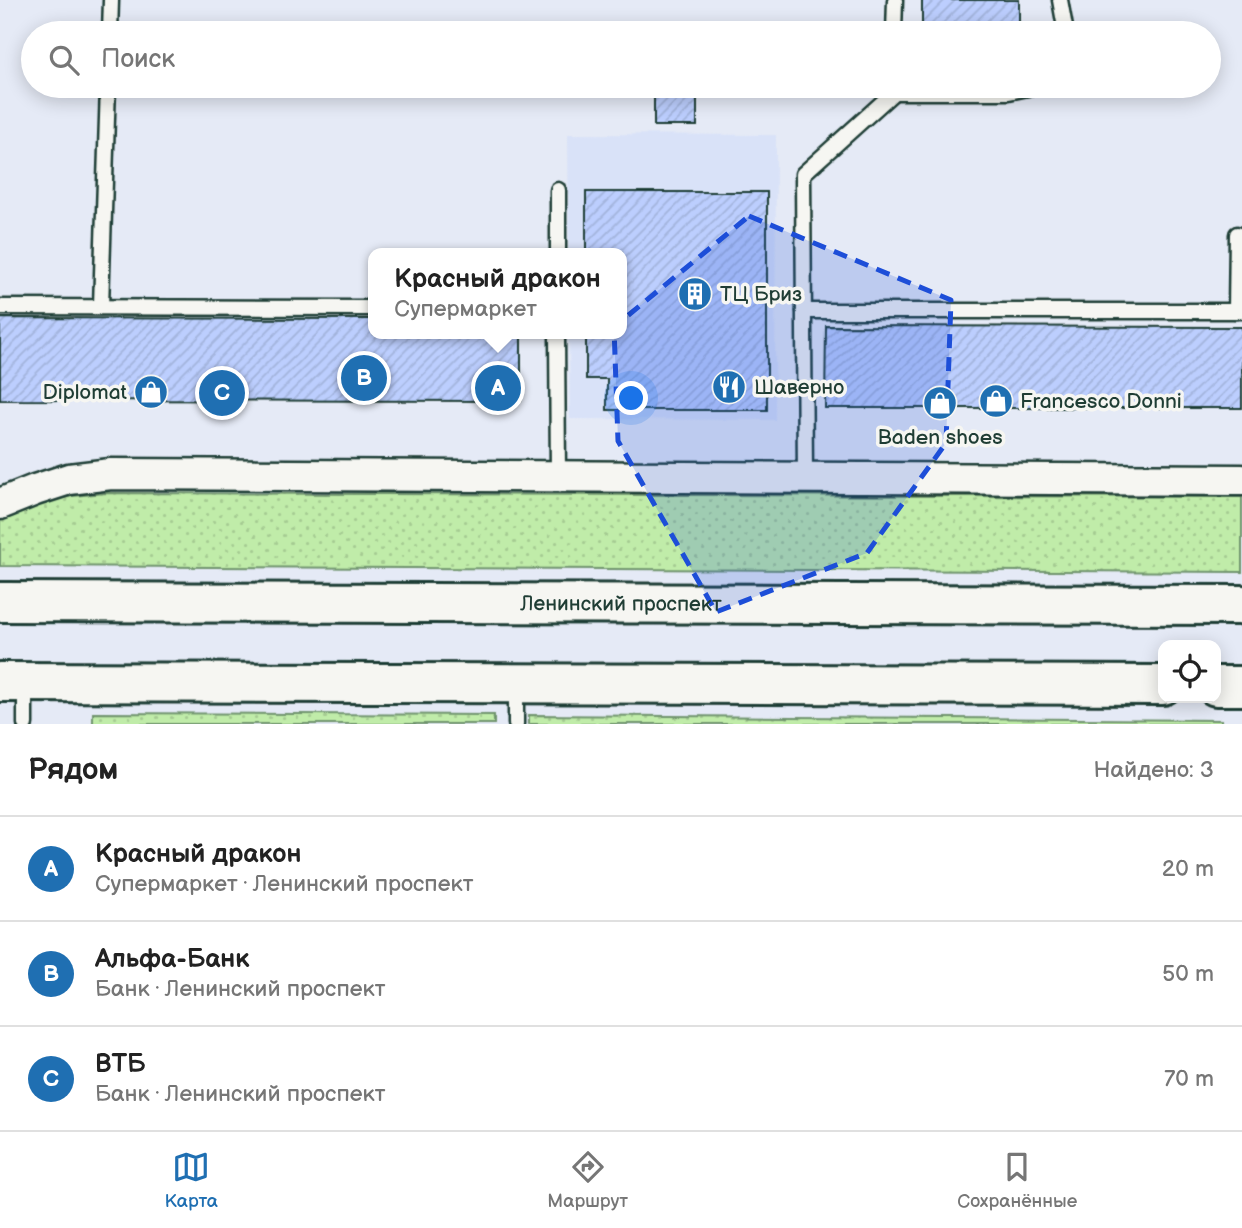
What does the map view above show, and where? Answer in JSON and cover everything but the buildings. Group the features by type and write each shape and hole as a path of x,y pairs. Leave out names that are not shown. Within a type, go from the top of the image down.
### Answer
{"main road":[{"name":"Ленинский проспект","path":"0,602 1242,605"},
{"path":"13,682 1158,685"},
{"path":"1221,686 1242,686"}],"street":[{"path":"0,504 35,489 69,479 111,474 1242,480"}],"lane":[{"path":"110,21 111,0"},
{"path":"894,21 895,0"},
{"path":"1060,0 1064,21"},
{"path":"101,306 108,98"},
{"path":"806,477 803,174 884,98"},
{"path":"558,190 558,248"},
{"path":"804,311 1239,311 1237,234"},
{"path":"0,307 368,308"},
{"path":"557,339 558,476"},
{"path":"13,682 25,724"},
{"path":"516,684 516,724"}],"highlighted area":[{"path":"749,216 951,300 946,443 867,553 716,612 618,441 614,327"}],"shaded area":[{"name":"ТЦ Бриз","path":"568,134 776,135 775,420 570,419 569,339 627,339 627,248 569,248"}],"green space":[{"path":"106,493 1242,497 1242,572 0,566 0,520 37,504 72,496"},
{"path":"93,713 494,715 494,724 93,724"},
{"path":"529,715 1221,720 1221,724 529,724"}],"place":[{"name":"ТЦ Бриз","path":"695,294"},
{"name":"Альфа-Банк","path":"364,378"},
{"name":"Шаверно","path":"729,387"},
{"name":"Красный дракон","path":"498,388"},
{"name":"Diplomat","path":"151,392"},
{"name":"ВТБ","path":"222,393"},
{"name":"Francesco Donni","path":"996,401"},
{"name":"Baden shoes","path":"940,403"}]}
